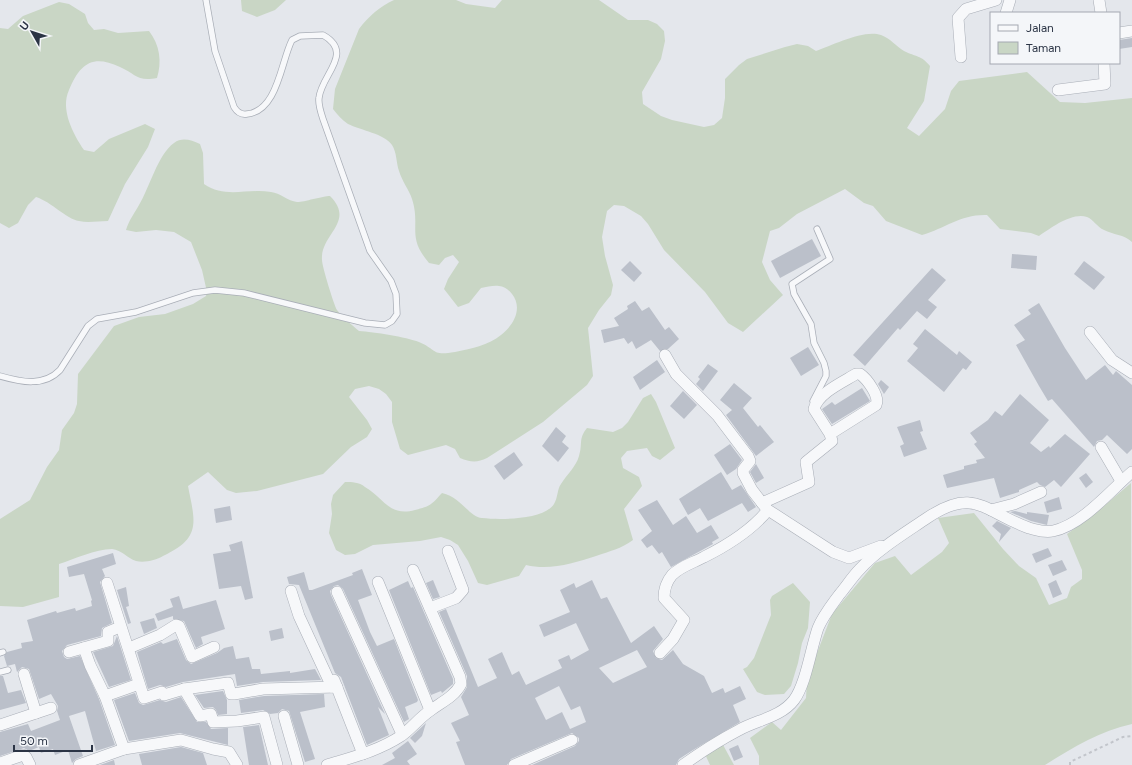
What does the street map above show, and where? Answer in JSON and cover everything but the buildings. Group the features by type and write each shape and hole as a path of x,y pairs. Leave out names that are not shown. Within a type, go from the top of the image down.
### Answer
{"street":[{"path":"961,57 958,18 962,12 996,0"},
{"path":"1006,12 1010,0"},
{"path":"1099,0 1101,12"},
{"path":"1120,33 1132,31"},
{"path":"1058,90 1105,84 1104,64"},
{"path":"1090,332 1112,360 1132,373"},
{"path":"665,355 676,374 717,415 748,456 750,461 743,470 743,473 752,490 765,506 833,552 849,558 894,540"},
{"path":"660,653 673,639 684,620 664,598 664,592 672,576 685,566 704,558 746,532 757,524 765,506 809,482 806,462 808,459 831,444 832,441 830,434 814,409 818,400 856,374 863,377 877,398 876,405 830,434"},
{"path":"1101,447 1121,481"},
{"path":"683,765 740,730 780,712 795,699 801,686 819,627 826,612 860,568 894,540 928,518 958,504 967,502 982,505 1008,520 1028,527 1040,531 1053,531 1074,521 1094,507 1132,472"},
{"path":"991,510 1014,504 1041,492"},
{"path":"430,608 456,598 463,590 448,551"},
{"path":"327,765 363,754 388,743 402,734 430,710 455,693 461,684 460,677 413,570"},
{"path":"378,582 430,710"},
{"path":"107,583 144,698 162,692 164,695 184,689 228,683 231,694 263,689 334,687"},
{"path":"291,591 301,622 334,687 363,754"},
{"path":"337,592 402,734"},
{"path":"129,648 160,636 176,625 179,626 192,657 214,647"},
{"path":"69,652 108,641 108,632 120,627"},
{"path":"84,648 90,665 105,696 124,749"},
{"path":"326,661 334,687"},
{"path":"24,674 36,712"},
{"path":"105,696 139,684"},
{"path":"184,689 200,716 211,714 213,722 237,721 264,717 277,765"},
{"path":"0,725 51,708"},
{"path":"284,716 298,765"},
{"path":"79,765 124,749 182,740 229,752 237,765"},
{"path":"514,765 572,740"},
{"path":"0,763 23,755 26,757 30,765"}],"lane":[{"path":"0,376 42,382 60,370 88,326 94,320 136,312 193,293 215,290 244,293 349,320 379,325 385,325 392,321 397,314 396,294 391,281 370,251 323,119 318,99 337,56 334,44 323,35 300,36 292,40 281,77 269,98 253,112 241,114 236,111 234,107 215,51 206,0"},
{"path":"814,409 813,401 826,376 826,371 824,363 814,343 811,324 794,294 792,284 830,259 817,229"},
{"path":"0,672 8,670"}],"path":[{"path":"1070,765 1070,762 1123,737 1132,736"}],"green space":[{"path":"241,0 286,0 275,10 257,17 242,11"},
{"path":"394,0 456,0 466,4 495,8 502,0 599,0 628,20 648,20 657,24 664,31 665,41 661,59 642,92 643,104 661,116 704,127 714,125 722,118 725,98 725,79 747,59 797,44 808,46 816,51 848,38 866,34 884,36 904,51 921,58 930,66 924,101 907,128 919,136 945,109 951,91 959,81 1027,72 1060,102 1085,103 1132,98 1132,242 1126,237 1107,232 1089,218 1081,216 1068,219 1039,236 1031,233 1000,229 987,215 978,215 961,219 922,235 886,221 873,206 864,203 845,189 797,214 779,228 770,231 762,262 770,280 783,295 743,332 728,323 705,292 664,250 648,224 641,216 624,206 614,205 607,211 602,237 605,256 613,285 611,295 599,310 588,328 593,376 587,385 543,422 480,461 470,461 460,458 455,449 446,445 408,455 400,449 392,422 392,402 386,394 379,389 369,386 355,389 349,397 372,429 367,437 351,447 323,474 257,491 236,493 227,490 208,472 188,486 193,510 193,528 184,543 176,549 157,559 143,562 136,561 119,551 112,549 105,549 85,555 59,564 59,597 23,607 0,606 0,519 30,500 47,467 59,450 62,430 74,413 77,404 78,374 114,326 139,317 165,314 193,304 206,296 207,292 202,270 191,242 174,232 156,230 136,232 126,230 163,155 168,148 177,141 187,140 200,144 203,153 204,184 220,191 271,192 297,202 330,196 337,205 339,213 338,221 326,243 322,260 328,285 337,310 359,331 406,338 419,342 435,352 447,353 485,344 506,331 510,326 516,316 517,305 512,294 505,287 493,286 481,288 469,303 458,307 444,289 448,279 459,262 453,255 445,258 439,265 429,263 422,254 416,238 412,199 400,175 395,151 392,145 389,141 378,135 348,124 333,109 335,89 359,29 375,12"},
{"path":"59,2 69,4 85,14 88,23 94,30 104,29 118,33 149,31 158,48 160,60 157,78 145,79 137,77 120,67 102,61 95,61 88,64 78,73 69,90 66,105 72,129 84,150 94,152 109,139 145,124 155,129 148,147 125,184 108,221 86,222 74,220 42,199 36,197 28,205 18,223 9,228 0,223 0,28 8,29 23,16"},
{"path":"651,394 656,402 675,448 660,460 652,456 647,448 627,451 621,458 623,468 639,477 642,486 624,509 633,540 624,546 596,556 553,567 535,567 526,565 519,576 487,585 478,583 468,561 458,545 441,537 420,541 373,545 355,554 345,555 336,550 329,533 332,514 331,504 333,495 345,482 363,485 387,505 399,511 415,510 428,506 433,503 442,493 449,495 460,502 477,517 510,519 532,516 541,513 549,509 554,504 563,480 578,460 583,435 587,428 613,432 622,428 628,422 643,398"},
{"path":"1131,483 1132,724 1109,731 1076,746 1045,765 759,765 759,756 750,738 772,722 781,730 806,698 807,679 832,614 875,563 895,556 911,575 942,552 949,543 938,518 974,513 1019,566 1036,578 1049,605 1067,598 1071,587 1082,579 1082,570 1067,534 1092,516"},
{"path":"793,583 810,602 808,628 802,643 791,686 784,694 765,695 757,692 743,669 747,667 754,658 771,615 770,600 772,596"},
{"path":"722,743 734,765 710,765 705,754"}]}
